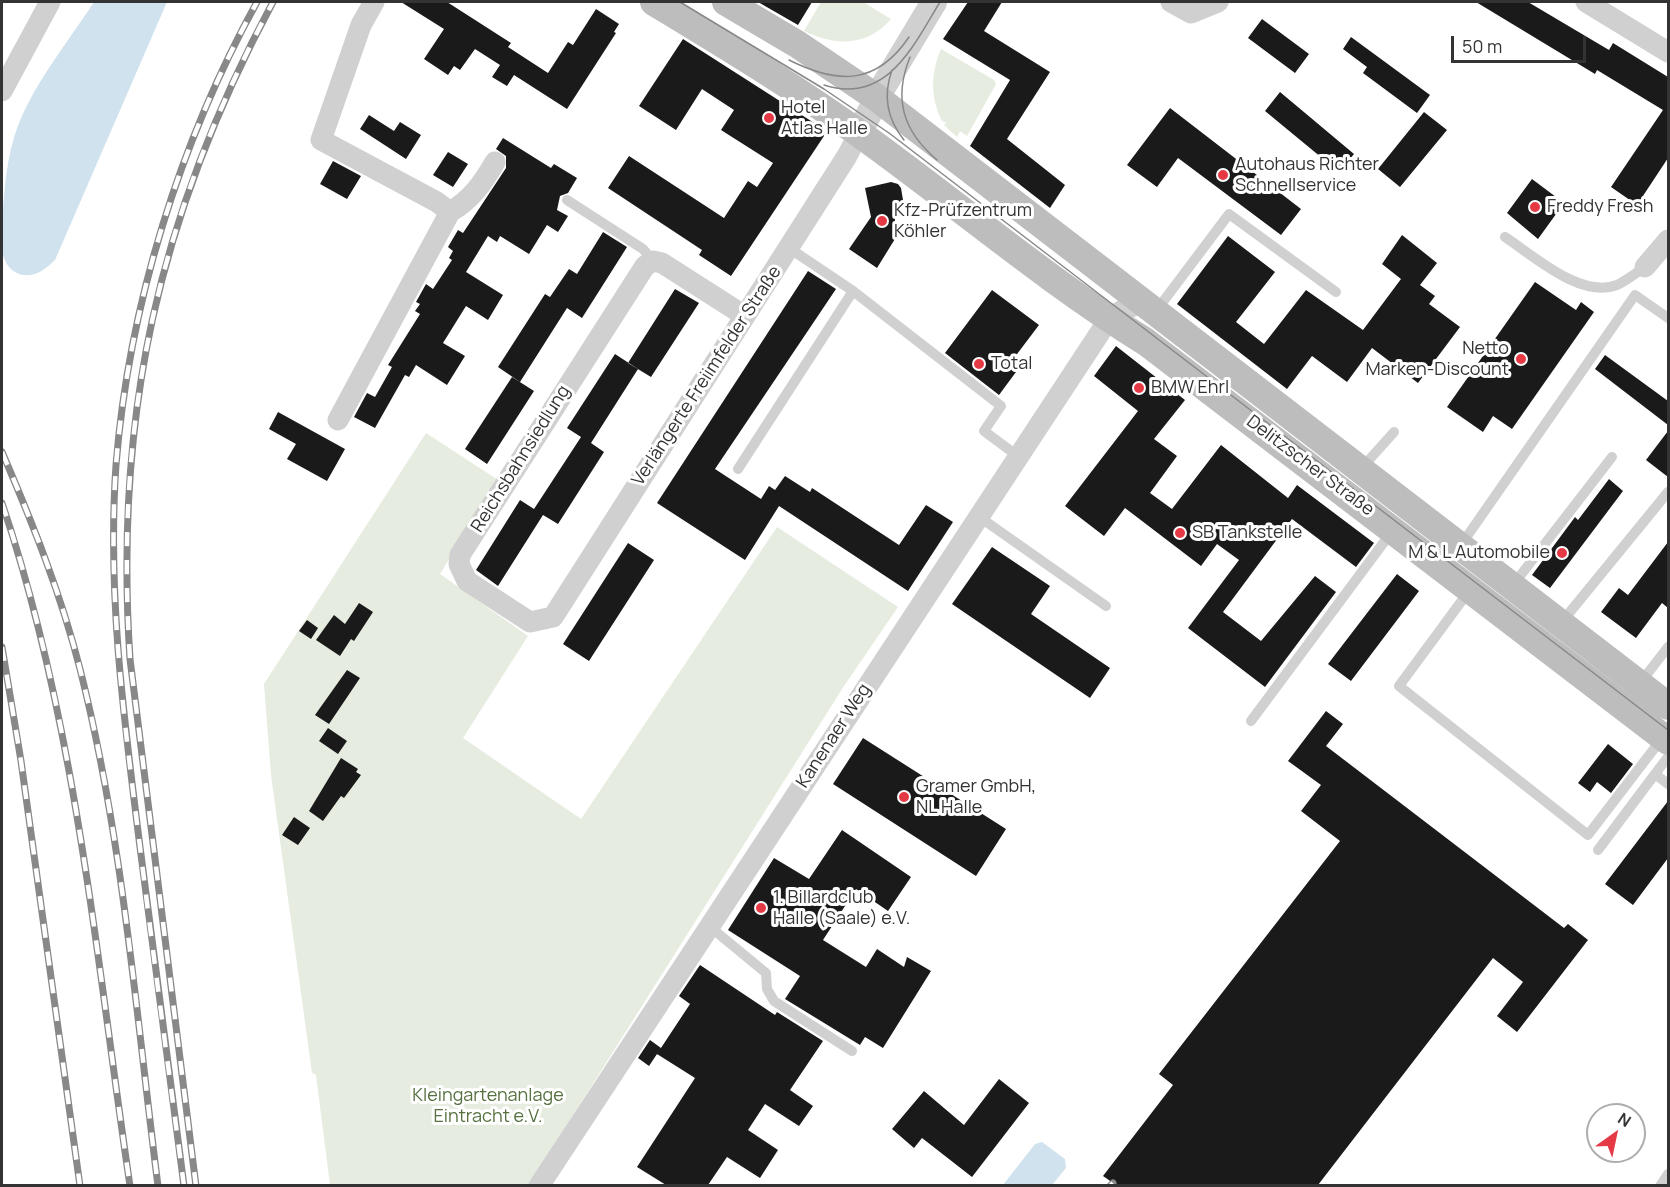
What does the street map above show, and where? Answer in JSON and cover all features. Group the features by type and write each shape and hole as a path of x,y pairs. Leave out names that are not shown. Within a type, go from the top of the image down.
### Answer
{"main road":[{"name":"Delitzscher Straße","path":"654,2 776,76 859,134 1078,299 1146,342 1471,589 1667,745"},
{"name":"Delitzscher Straße","path":"726,2 877,98 1359,471 1668,706"}],"street":[{"path":"2,91 50,2"},
{"path":"374,2 361,25 321,140 437,202 450,212"},
{"path":"859,134 877,98 934,2"},
{"path":"1171,2 1191,14 1218,2"},
{"path":"1591,3 1668,52"},
{"name":"Verlängerte Freiimfelder Straße","path":"552,617 789,248 859,134"},
{"path":"338,420 450,212 463,205 481,187 495,162"},
{"path":"1645,267 1668,240"},
{"path":"653,261 662,263 745,316"},
{"name":"Reichsbahnsiedlung","path":"552,617 530,622 467,581 459,564 460,555 645,266 653,261"},
{"name":"Kanenaer Weg","path":"546,1183 709,926 978,516 1110,320 1121,311 1149,307"}],"lane":[{"path":"567,200 643,249 653,261"},
{"path":"1149,307 1229,214 1336,292"},
{"path":"1505,237 1576,283 1590,288 1617,285 1645,267"},
{"path":"789,248 853,291 1001,406 984,431 1019,457"},
{"path":"738,469 853,291"},
{"path":"1459,547 1635,295 1668,318"},
{"path":"1359,471 1394,432"},
{"path":"1511,587 1612,457"},
{"path":"1560,624 1668,492"},
{"path":"978,516 1106,606"},
{"path":"1251,721 1393,530"},
{"path":"1471,589 1399,686 1588,835 1667,745"},
{"path":"1640,684 1668,647"},
{"path":"1598,850 1655,774 1667,745"},
{"path":"1655,774 1668,784"},
{"path":"709,926 766,973 766,990 774,1001 852,1051"},
{"path":"1660,1185 1668,1174"}],"green space":[{"path":"821,2 863,2 891,19 872,35 861,39 839,41 827,39 804,31"},
{"path":"941,49 994,80 996,84 967,136 960,131 957,137 944,125 946,123 942,121 935,103 933,85 935,67"},
{"name":"Kleingartenanlage Eintracht e.V.","path":"426,433 498,480 440,574 528,636 463,738 581,819 777,527 898,607 844,686 529,1185 330,1185 316,1075 312,1073 271,775 264,684"}],"water":[{"path":"94,2 167,2 55,260 34,274 19,274 8,266 3,254 2,241 6,174 11,148 26,107"},
{"path":"1042,1142 1065,1159 1066,1168 1052,1185 1003,1185 1035,1144"}],"building":[{"path":"401,2 447,2 511,43 508,47 548,73 568,42 573,45 596,9 619,24 614,32 616,33 567,109 514,75 507,86 492,77 500,65 475,49 460,70 454,66 448,75 424,59 444,29"},
{"path":"758,2 812,2 798,25"},
{"path":"968,2 1002,2 984,31 1050,72 1007,139 1065,185 1050,208 970,146 1010,80 943,39"},
{"path":"1476,2 1528,2 1609,50 1613,43 1668,77 1668,158 1637,205 1611,187 1663,110 1597,70 1595,74"},
{"path":"1262,19 1309,54 1295,73 1248,38"},
{"path":"1351,37 1430,95 1417,113 1363,73 1367,67 1343,49"},
{"path":"683,39 822,128 824,136 731,276 699,255 702,250 608,188 629,156 724,218 748,181 757,187 773,163 721,130 734,110 702,89 676,130 639,106"},
{"path":"1280,92 1354,154 1339,172 1265,111"},
{"path":"1170,108 1301,209 1281,235 1178,158 1157,187 1127,165"},
{"path":"1424,112 1447,130 1400,187 1378,169"},
{"path":"369,115 394,131 400,122 421,135 406,159 360,129"},
{"path":"503,138 551,168 554,164 577,178 568,193 560,196 557,210 568,216 558,232 547,225 529,254 500,236 497,242 488,236 466,272 503,295 488,320 466,306 443,343 465,356 447,385 416,365 409,377 405,375 375,428 354,417 367,393 375,397 392,367 388,365 420,314 415,311 420,304 416,302 426,284 433,289 452,260 449,258 453,251 448,247 458,230 463,233 506,168 506,156 496,149"},
{"path":"448,152 468,164 453,187 433,175"},
{"path":"333,161 361,176 347,199 320,184"},
{"path":"1532,179 1564,203 1538,239 1507,213"},
{"name":"Kfz-Prüfzentrum Köhler","path":"891,182 898,184 901,188 904,206 896,207 894,231 898,234 877,268 849,249 871,217 865,188"},
{"path":"603,232 627,247 582,318 567,308 520,382 498,367 545,294 550,297 569,269 577,274"},
{"path":"1402,235 1437,263 1420,285 1435,296 1429,304 1460,327 1418,383 1372,348 1347,382 1312,356 1287,389 1177,304 1228,236 1275,272 1236,322 1264,344 1306,290 1363,330 1401,279 1382,264"},
{"path":"808,271 836,289 715,469 761,499 769,486 775,490 785,476 810,492 812,488 899,545 926,505 953,522 908,591 779,506 745,560 657,503"},
{"name":"Netto Marken-Discount","path":"1535,282 1576,310 1581,302 1594,312 1512,429 1493,416 1483,432 1447,407"},
{"path":"675,289 699,303 651,377 628,363"},
{"path":"992,290 1039,325 1008,366 1016,372 999,395 945,353"},
{"path":"1116,346 1185,400 1154,439 1177,456 1150,493 1172,509 1221,445 1288,498 1297,485 1374,543 1356,567 1292,519 1223,612 1261,641 1315,576 1336,592 1265,687 1188,628 1239,560 1217,544 1201,566 1125,508 1104,536 1065,506 1138,411 1094,376"},
{"path":"615,354 638,369 591,443 604,452 558,524 543,515 498,586 476,570 520,500 534,509 581,437 567,428"},
{"path":"1605,355 1668,401 1668,425 1595,369"},
{"path":"512,377 534,391 487,464 465,449"},
{"path":"278,412 345,449 327,481 287,459 296,444 269,429"},
{"path":"1668,431 1668,477 1646,460"},
{"name":"M & L Automobile","path":"1609,479 1623,491 1550,588 1532,575 1575,517 1578,520"},
{"path":"1668,542 1668,608 1662,603 1636,638 1601,612 1619,588 1628,595"},
{"path":"628,543 654,560 589,661 563,644"},
{"path":"992,547 1050,586 1031,614 1110,668 1090,698 952,604"},
{"path":"1397,574 1419,591 1351,681 1328,664"},
{"path":"359,603 373,612 354,641 351,639 340,656 316,640 334,615 345,624"},
{"path":"307,620 318,628 311,639 299,631"},
{"path":"347,670 360,678 329,724 315,715"},
{"path":"1326,711 1343,724 1326,746 1564,928 1568,924 1588,940 1517,1032 1497,1016 1523,982 1493,958 1318,1185 1116,1185 1103,1176 1173,1085 1159,1074 1340,841 1301,811 1321,785 1288,761"},
{"path":"328,728 347,741 338,754 319,741"},
{"name":"Gramer GmbH, NL Halle","path":"863,738 1006,829 976,876 833,784"},
{"path":"1608,744 1633,764 1611,793 1597,782 1590,792 1578,783"},
{"path":"341,758 358,769 356,772 361,775 344,798 341,796 323,821 309,811"},
{"path":"1668,801 1668,858 1633,905 1605,884"},
{"path":"294,817 310,828 298,845 282,835"},
{"path":"842,830 911,877 888,911 856,889 823,940 866,967 877,949 904,967 907,957 931,971 883,1048 865,1037 860,1045 785,999 800,976 728,930 774,858 809,879"},
{"path":"700,965 775,1015 777,1012 823,1041 790,1090 813,1106 799,1126 765,1104 748,1130 778,1150 760,1178 727,1157 708,1185 666,1185 637,1167 695,1078 657,1054 690,1004 679,996"},
{"path":"650,1040 661,1048 649,1066 638,1058"},
{"path":"999,1079 1029,1103 972,1177 922,1138 914,1148 892,1129 924,1091 964,1125"}],"tram line":[{"path":"680,2 824,89 889,133 1668,730"},
{"path":"824,85 846,89 865,87 881,79 896,68 908,53 940,2"},
{"path":"789,60 823,73 855,76 883,65 909,37"},
{"path":"910,57 902,87 904,113 916,138 937,160"},
{"path":"892,70 889,79 888,106 894,124 904,140"}],"railway":[{"path":"184,1186 123,704 115,609 116,465 133,344 162,226 204,111 229,55 257,2"},
{"path":"196,1186 130,659 127,570 129,484 138,401 152,320 173,240 200,161 233,82 273,2"},
{"path":"2,452 35,532 64,613 95,733 118,861 158,1186"},
{"path":"2,503 27,586 66,755 94,927 130,1186"},
{"path":"2,647 21,761 80,1186"},
{"path":"1110,1186 1113,1183"}],"place":[{"name":"Hotel Atlas Halle","path":"769,118"},
{"name":"Autohaus Richter Schnellservice","path":"1223,175"},
{"name":"Freddy Fresh","path":"1535,207"},
{"name":"Kfz-Prüfzentrum Köhler","path":"882,221"},
{"name":"Netto Marken-Discount","path":"1521,359"},
{"name":"Total","path":"979,364"},
{"name":"BMW Ehrl","path":"1139,388"},
{"name":"SB Tankstelle","path":"1180,533"},
{"name":"M & L Automobile","path":"1562,553"},
{"name":"Gramer GmbH, NL Halle","path":"904,797"},
{"name":"1. Billardclub Halle (Saale) e.V.","path":"761,908"}]}
